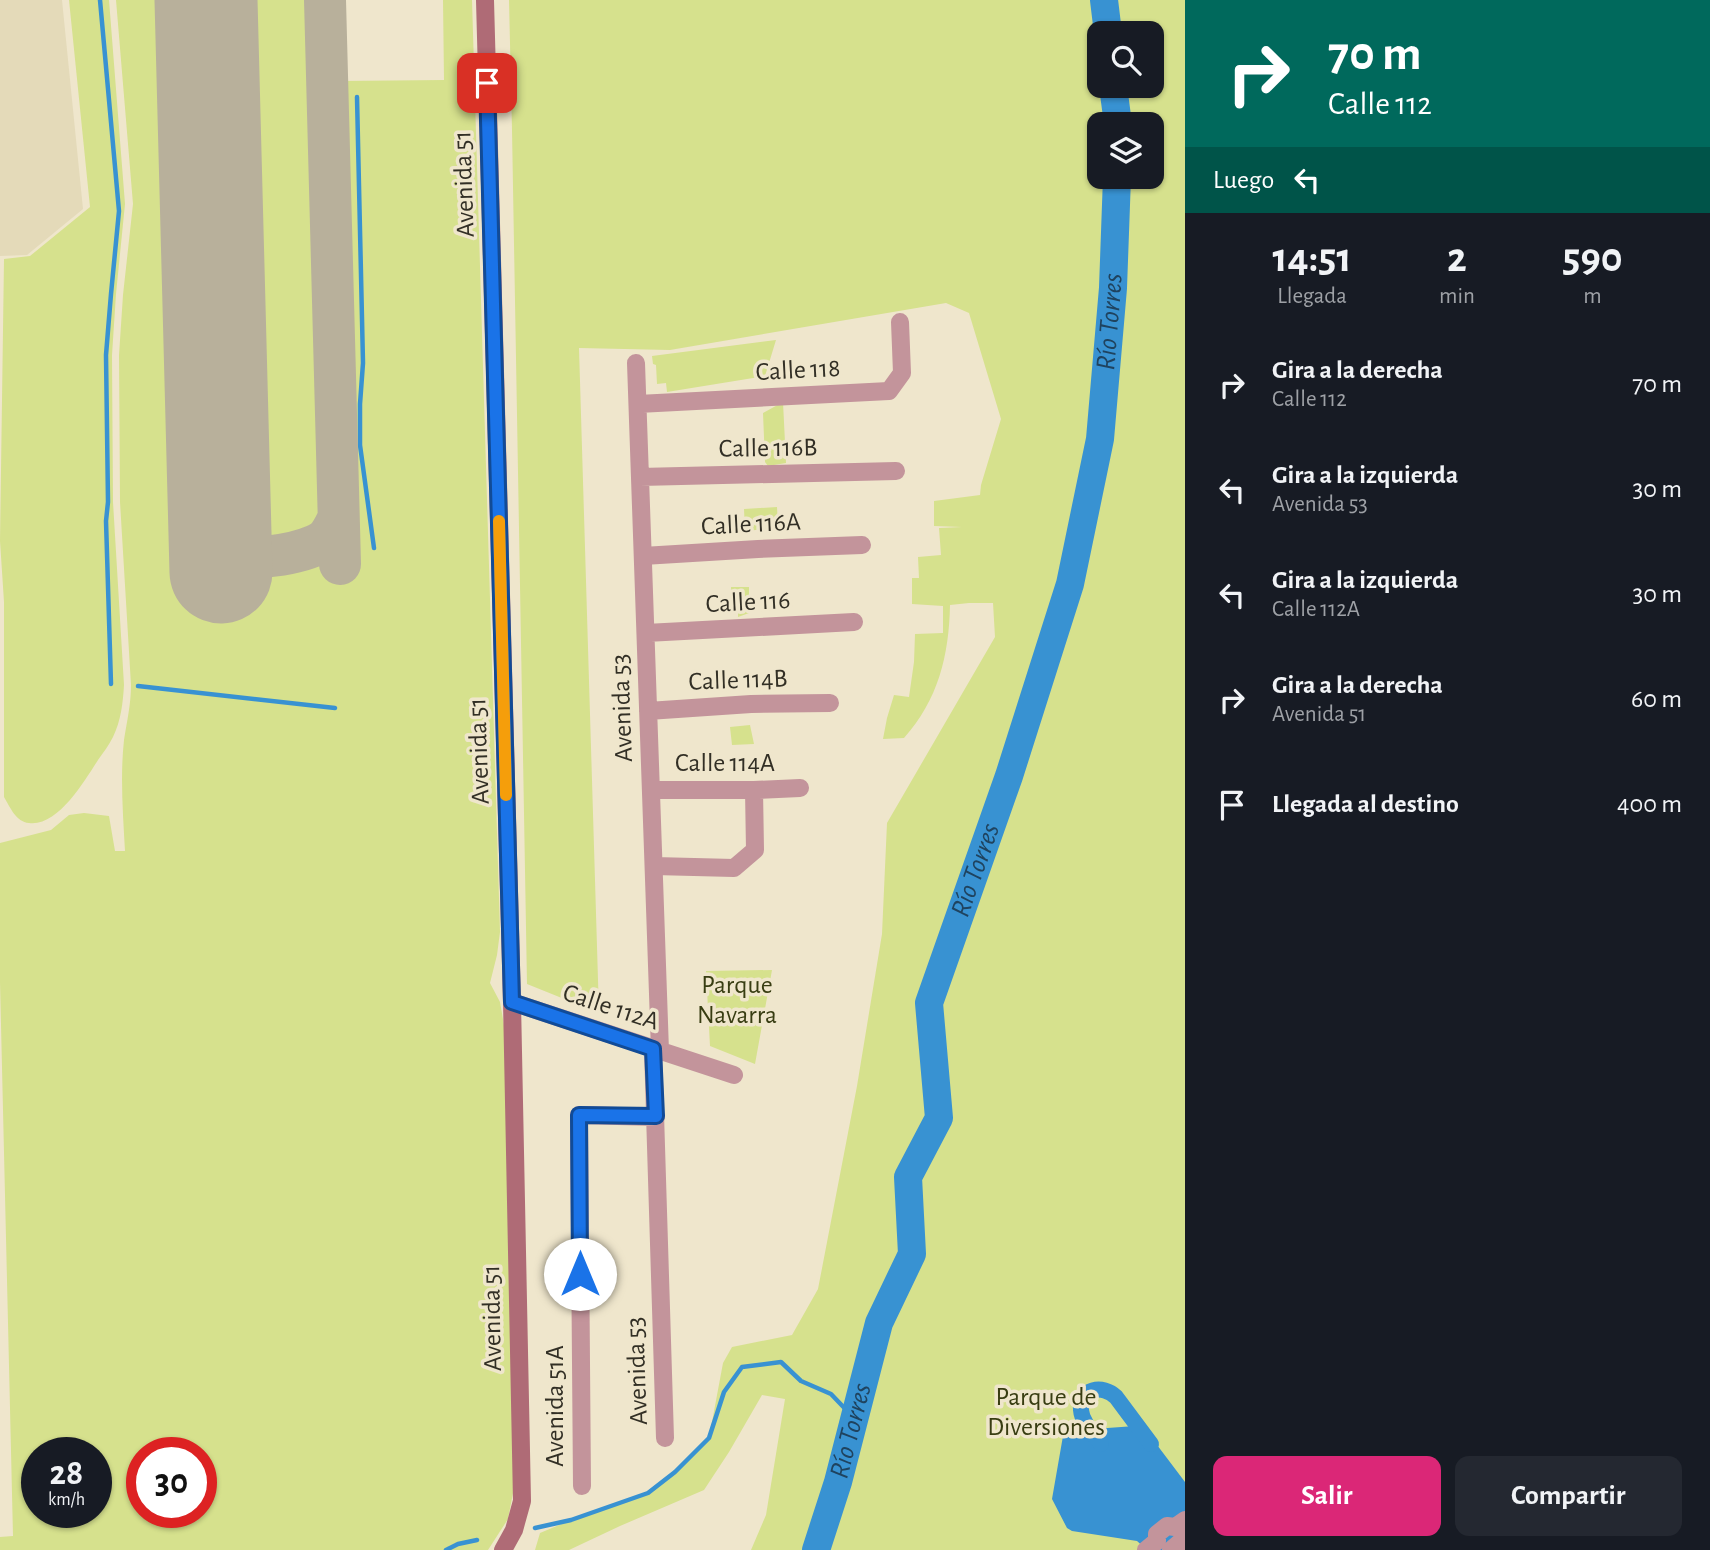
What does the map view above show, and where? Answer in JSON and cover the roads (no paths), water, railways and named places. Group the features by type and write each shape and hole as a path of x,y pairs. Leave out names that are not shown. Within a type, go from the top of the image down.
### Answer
{"main road":[{"name":"Avenida 51","path":"485,0 512,1002 522,1501 514,1530 503,1550"}],"street":[{"name":"Calle 118","path":"638,404 889,391 902,373 900,322"},
{"name":"Avenida 53","path":"636,363 654,866 656,1116 665,1438"},
{"name":"Calle 116B","path":"640,477 896,471"},
{"name":"Calle 116A","path":"643,556 862,545"},
{"name":"Calle 116","path":"646,633 854,622"},
{"name":"Calle 114B","path":"648,711 751,704 830,703"},
{"name":"Calle 114A","path":"651,790 800,788"},
{"path":"654,866 734,868 755,850 754,790"},
{"name":"Calle 112A","path":"512,1002 734,1075"},
{"name":"Avenida 51A","path":"582,1486 579,1115 656,1116"},
{"path":"1146,1550 1157,1542 1157,1534 1167,1526 1175,1527 1185,1520"},
{"path":"1171,1550 1185,1538"}],"water":[{"path":"1135,1426 1148,1433 1185,1482 1185,1550 1147,1550 1137,1541 1072,1531 1067,1528 1052,1499 1066,1431"}],"waterway":[{"path":"100,0 119,211 106,355 106,521 111,684"},
{"name":"Río Torres","path":"1104,0 1107,21"},
{"path":"357,97 363,363 360,445 374,548"},
{"name":"Río Torres","path":"1115,98 1116,112"},
{"name":"Río Torres","path":"816,1550 838,1482 879,1323 912,1254 908,1177 939,1118 929,1003 1009,776 1070,584 1100,439 1113,288 1117,189"},
{"path":"138,686 335,708"},
{"path":"535,1528 571,1520 648,1493 675,1472 709,1438 724,1392 742,1367 781,1362 801,1381 831,1394 854,1418"},
{"path":"1101,1444 1086,1424 1081,1410 1084,1397 1093,1390 1105,1390 1116,1397 1151,1444"},
{"path":"446,1550 477,1540"}],"park label":[{"name":"Parque Navarra","path":"737,1000"},
{"name":"Parque de Diversiones","path":"1046,1412"}]}
